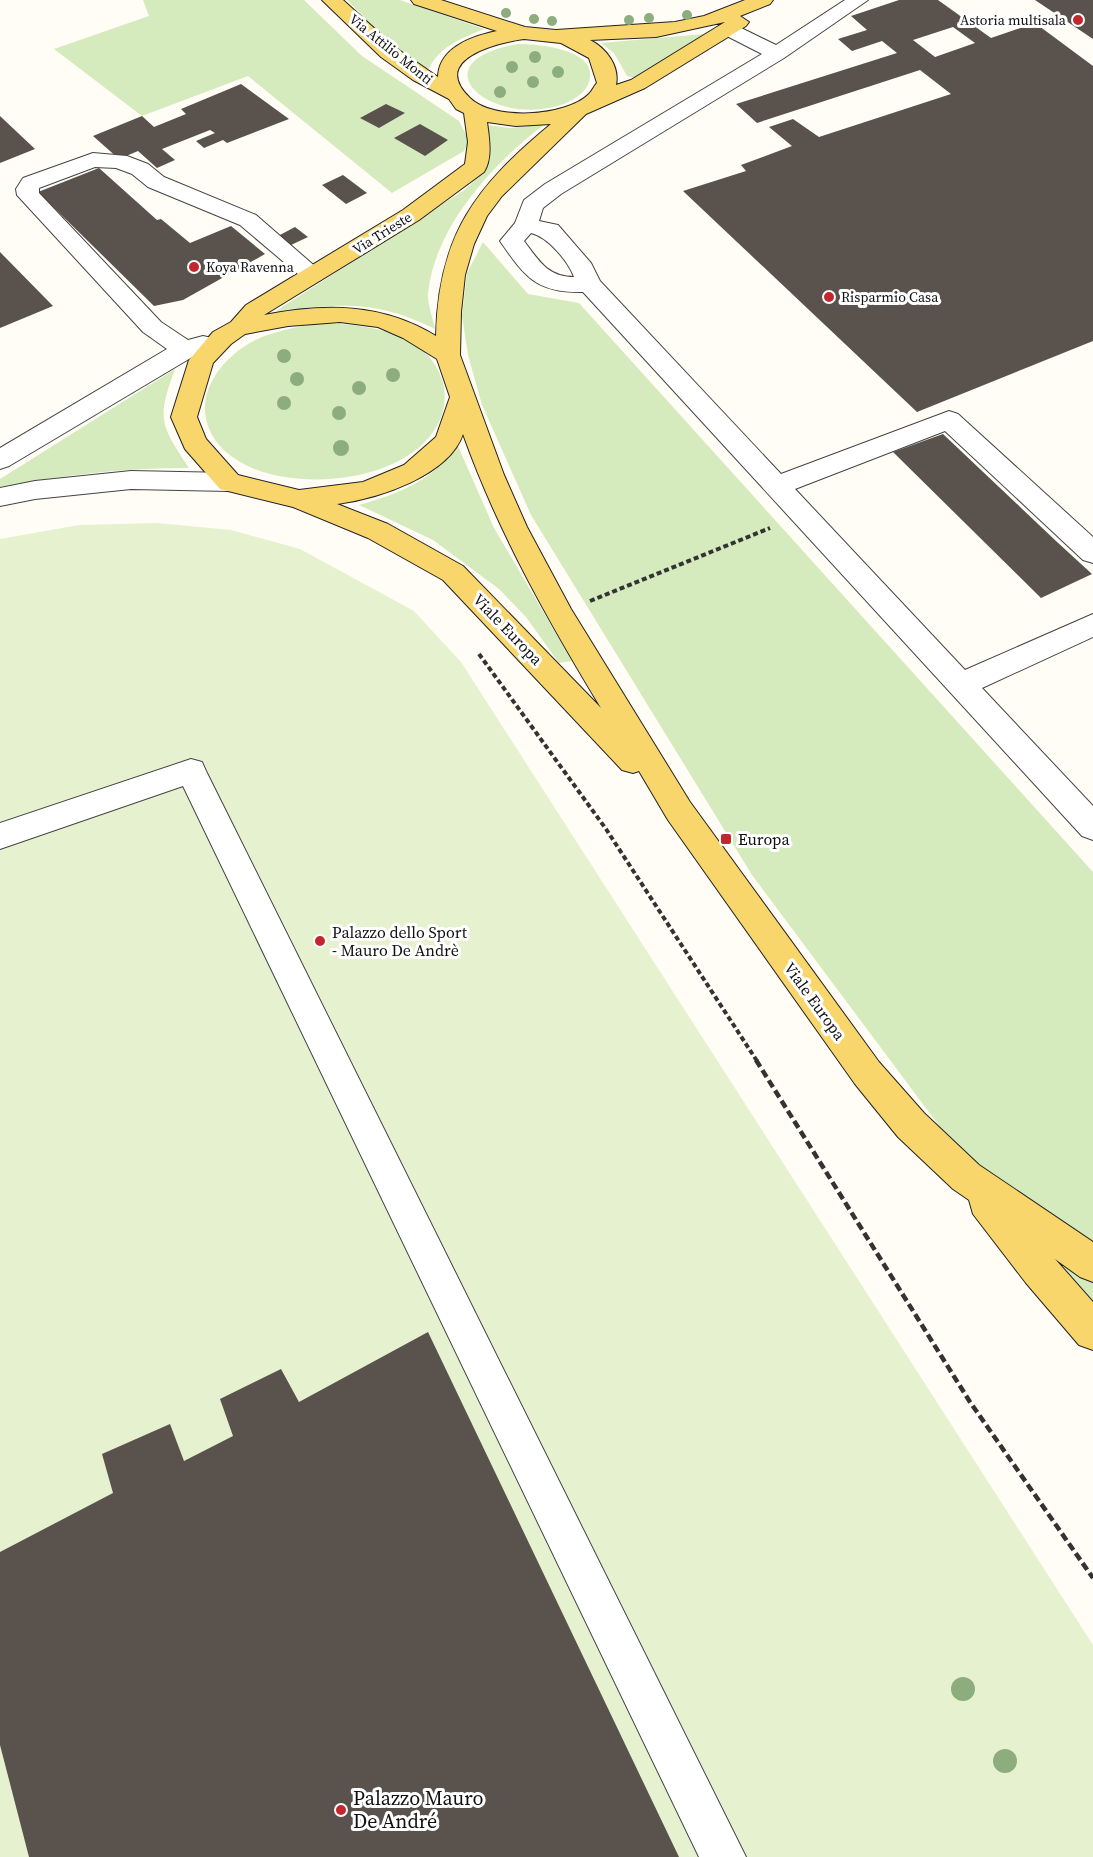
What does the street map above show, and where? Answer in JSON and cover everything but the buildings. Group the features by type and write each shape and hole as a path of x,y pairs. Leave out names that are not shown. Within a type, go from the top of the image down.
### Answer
{"main road":[{"name":"Via Attilio Monti","path":"332,0 368,34 427,81 453,94 474,109 493,116 516,120 552,118 588,105"},
{"path":"421,0 534,34 568,39 588,48 602,60 608,74 605,88 588,105 522,158 488,196 468,226 453,266 446,310 448,355"},
{"path":"453,94 447,78 451,64 462,52 489,39 534,34 610,34 671,29 709,20 763,0"},
{"path":"588,105 638,84 728,29 770,0"},
{"name":"Via Trieste","path":"230,333 255,310 411,215 476,167 479,142 474,109"},
{"path":"448,355 412,332 383,320 340,314 288,318 230,333 202,360 190,389 184,417 194,444 229,482 299,499 367,490 412,471 448,441 464,397"},
{"name":"Viale Europa","path":"448,355 491,475 513,528 559,614 679,811 867,1073 911,1125 966,1177 1039,1270 1093,1331"},
{"name":"Viale Europa","path":"299,499 378,531 453,573 511,631 679,811"},
{"name":"Viale Europa","path":"966,1177 1093,1264"}],"street":[{"path":"589,284 562,286 542,280 512,241 526,225 532,206 553,189 777,54 858,0"},
{"path":"728,29 777,54"},
{"path":"185,350 152,327 28,195 27,189 31,183 93,160 119,161 140,169 156,182 248,220 313,275"},
{"path":"526,225 550,230 583,268 589,284 1093,827"},
{"name":"Via Trieste","path":"0,460 185,350 230,333"},
{"path":"777,486 949,420 1093,553"},
{"path":"0,497 35,490 131,480 229,482"},
{"path":"961,685 1093,625"},
{"path":"0,836 191,771 723,1857"}],"path":[{"path":"559,614 803,515"},
{"path":"511,631 471,643 543,736 651,898 955,1379 1093,1578"}],"green space":[{"path":"143,0 304,0 362,56 459,121 469,140 464,151 392,193 248,76 142,116 54,49 149,16"},
{"path":"347,0 400,0 484,29 458,40 444,50 437,56 427,72 386,40"},
{"path":"704,34 634,78 627,76 614,53 601,43"},
{"path":"518,44 552,47 577,55 590,71 588,86 580,95 566,103 539,109 514,108 492,102 476,91 468,78 471,65 487,53"},
{"path":"545,124 506,157 487,177 455,220 442,244 433,268 428,293 435,329 414,319 375,308 339,306 276,311 466,189 485,168 488,161 491,145 487,125 511,128"},
{"path":"483,242 528,294 579,303 1093,872 1093,1319 1075,1308 752,875 531,515 482,405 468,355 462,316 467,273"},
{"path":"318,323 374,328 409,341 424,351 435,365 443,383 444,393 441,417 425,442 405,457 381,469 355,476 327,479 300,479 274,475 252,468 232,456 217,443 208,427 205,410 207,393 215,376 227,360 245,346 262,337"},
{"path":"175,369 165,400 164,422 172,442 189,468 94,473 0,487 0,479"},
{"path":"458,446 494,528 572,661 559,663 526,617 499,589 433,540 359,505 388,496 426,477"},
{"name":"Palazzo dello Sport - Mauro De Andrè","path":"157,523 231,530 300,549 414,611 461,662 1093,1645 1093,1857 0,1857 0,539 79,525"}],"place":[{"name":"Astoria multisala","path":"1078,20"},
{"name":"Koya Ravenna","path":"194,267"},
{"name":"Risparmio Casa","path":"829,297"},
{"name":"Europa","path":"726,839"},
{"name":"Palazzo dello Sport - Mauro De Andrè","path":"320,941"},
{"name":"Palazzo Mauro De André","path":"341,1810"}]}
